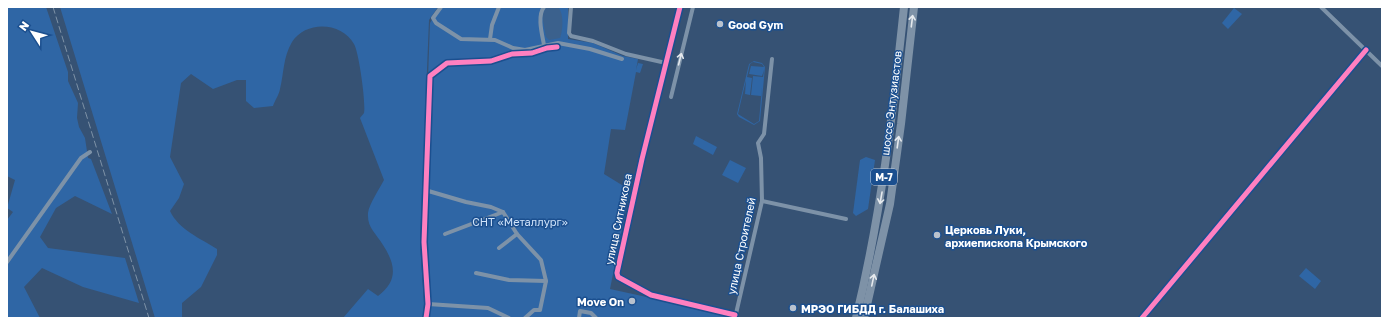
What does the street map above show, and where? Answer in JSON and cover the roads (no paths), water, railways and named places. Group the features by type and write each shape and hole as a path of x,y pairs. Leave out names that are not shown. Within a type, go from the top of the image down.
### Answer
{"highway":[{"name":"шоссе Энтузиастов","path":"856,318 884,182 904,7"},
{"name":"шоссе Энтузиастов","path":"864,318 890,204 901,124 914,7"}],"street":[{"path":"441,7 433,18 436,23 455,37 471,40 490,39 513,48 525,50 558,43 590,49 622,59"},
{"path":"490,39 492,25 499,7"},
{"path":"544,7 542,11 541,24 544,45"},
{"path":"571,7 569,33 571,36 593,41 627,54 666,63 680,7"},
{"path":"671,97 693,7"},
{"path":"1321,7 1382,66"},
{"path":"426,318 428,304 424,242 430,76 447,63 491,61 512,54 532,53 548,48 557,48"},
{"path":"1142,318 1366,50"},
{"name":"улица Строителей","path":"735,316 762,201 761,158 758,143 764,134 772,59"},
{"name":"улица Ситникова","path":"666,63 635,189 617,275 651,295 735,316"},
{"path":"7,262 81,158 90,152"},
{"path":"425,190 466,202 491,207 503,212 517,234 541,260 546,281 540,310 534,310 525,318"},
{"path":"762,201 846,219"},
{"path":"445,234 503,212"},
{"path":"499,248 517,234"},
{"path":"476,273 509,280 546,281"},
{"path":"428,304 488,308 509,318"},
{"path":"579,318 580,311 592,313 596,318"}],"railway":[{"path":"53,7 149,318"}],"place":[{"name":"Good Gym","path":"720,24"},
{"name":"Церковь Луки, архиепископа Крымского","path":"937,235"},
{"name":"Move On","path":"632,301"},
{"name":"МРЭО ГИБДД г. Балашиха","path":"793,308"}],"park label":[{"name":"СНТ «Металлург»","path":"520,221"}]}
